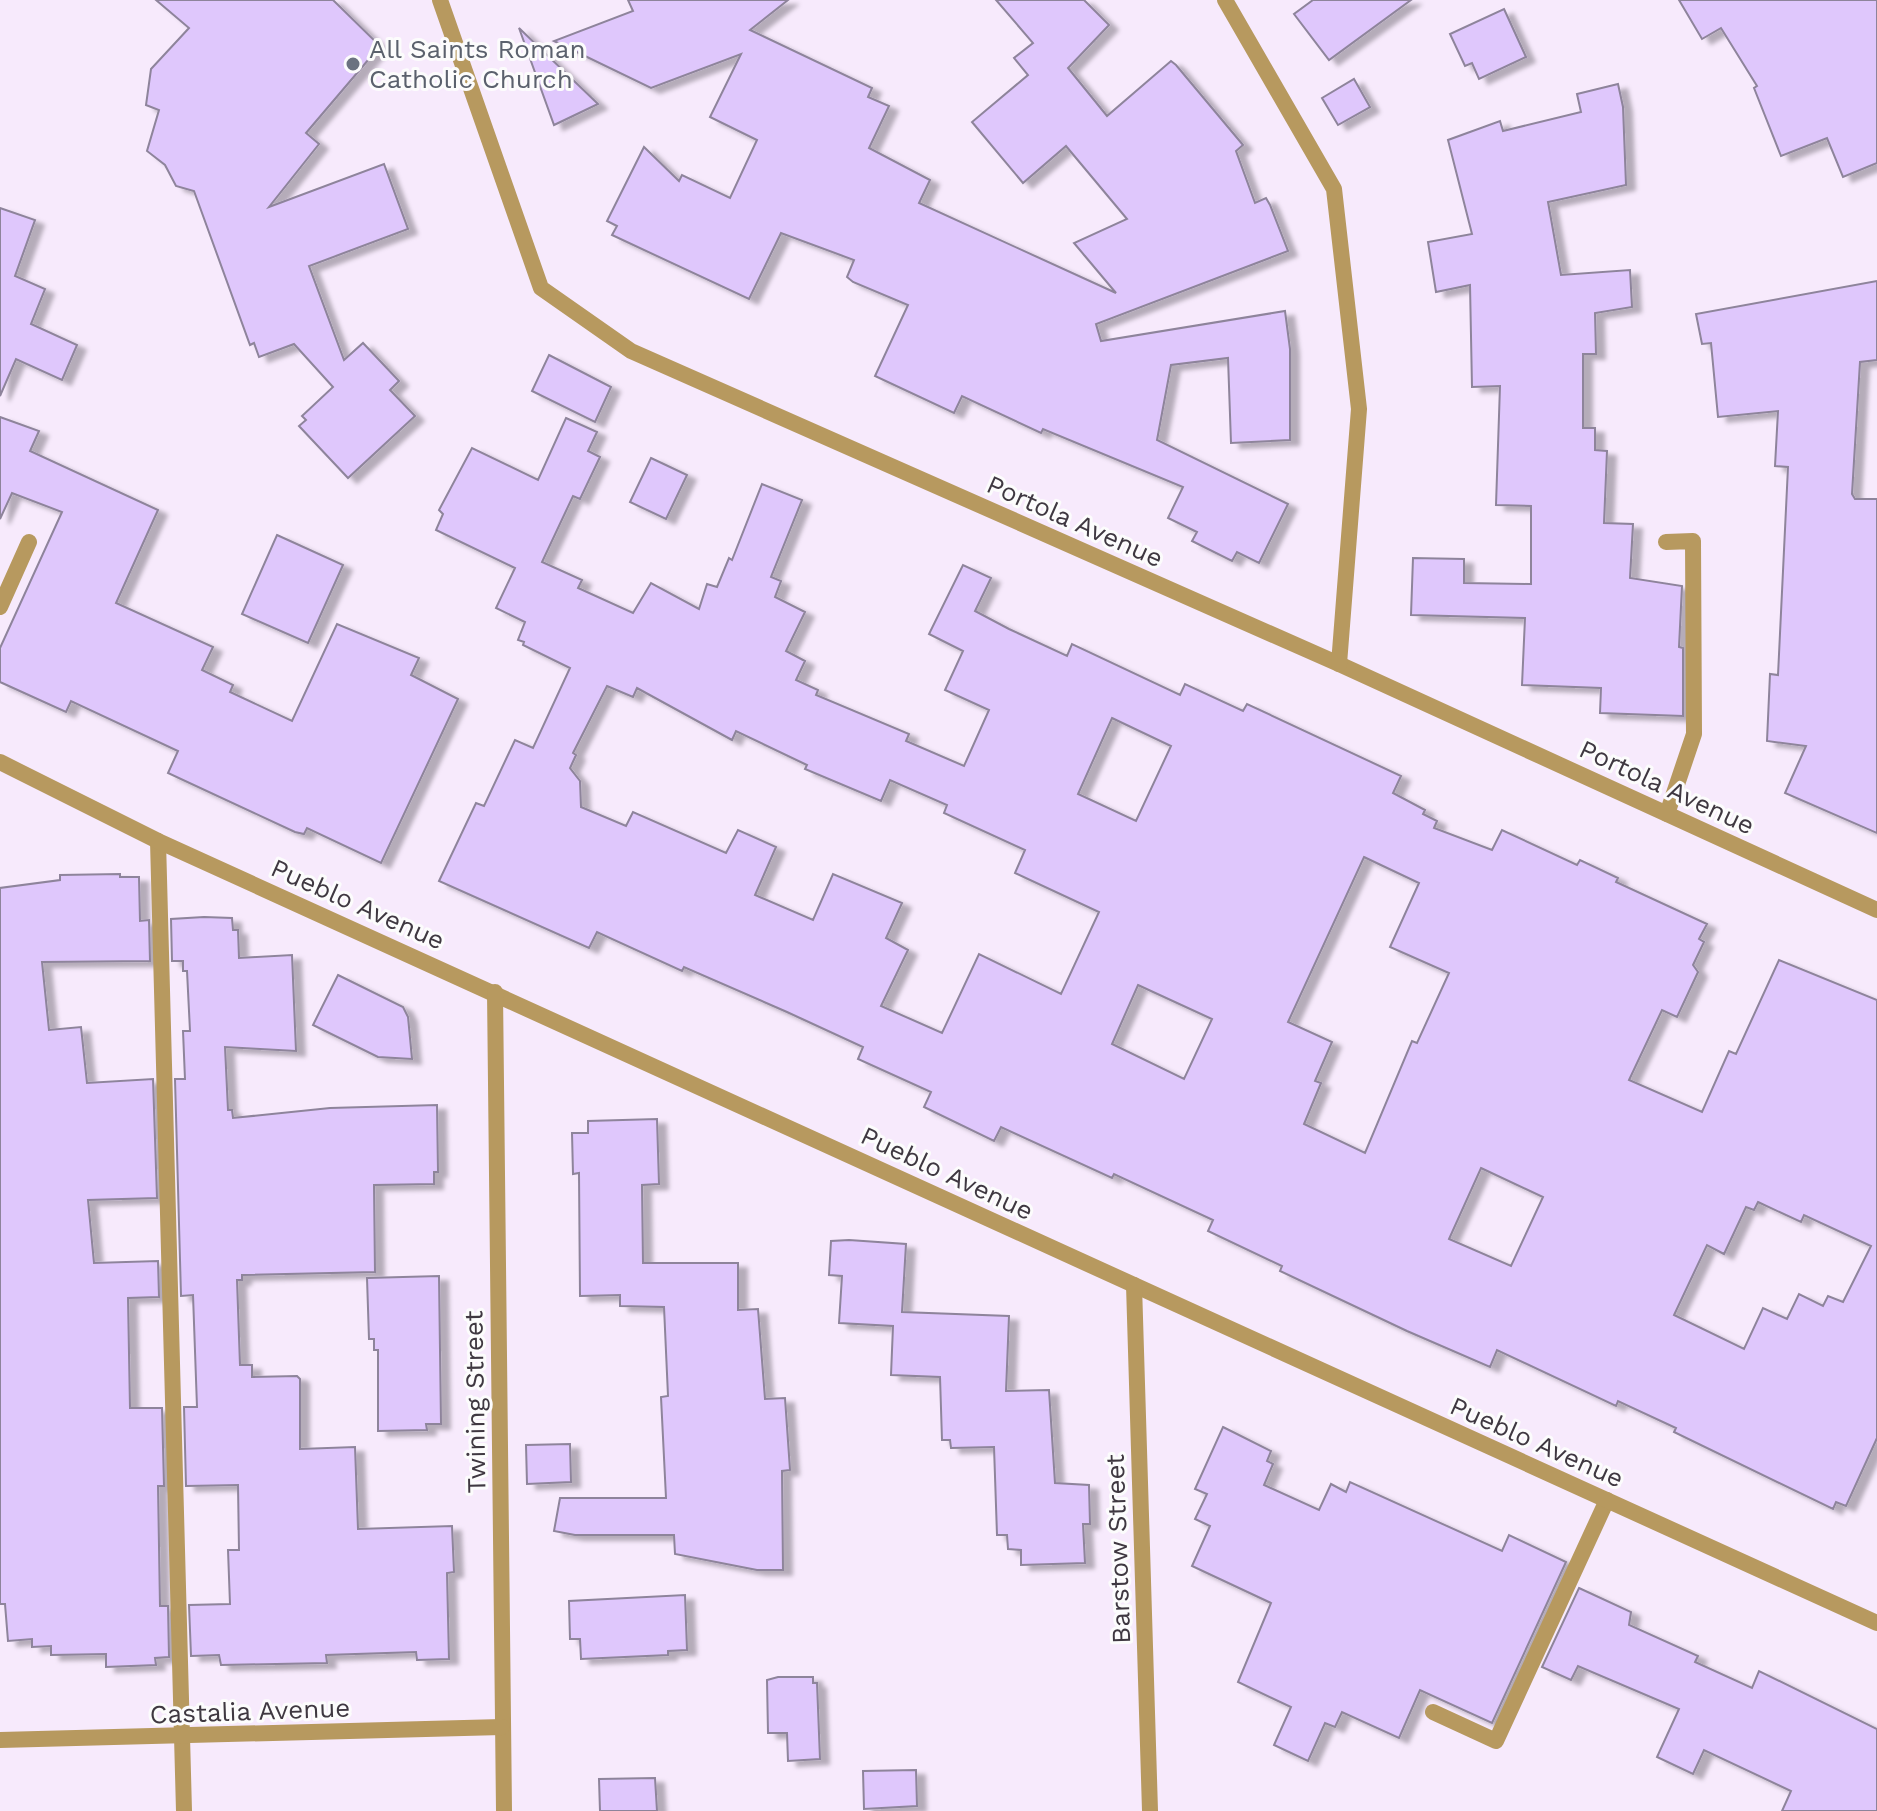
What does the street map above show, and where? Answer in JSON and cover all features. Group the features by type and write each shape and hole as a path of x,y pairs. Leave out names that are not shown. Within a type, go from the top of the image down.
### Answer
{"street":[{"name":"Portola Avenue","path":"440,0 541,288 631,351 1339,664 1877,910"},
{"path":"1225,0 1334,189 1359,409 1339,664"},
{"path":"1666,542 1693,541 1694,719 1694,734 1667,814"},
{"path":"0,607 29,542"},
{"name":"Pueblo Avenue","path":"0,762 158,841 1877,1623"},
{"path":"158,841 184,1811"},
{"name":"Twining Street","path":"495,992 504,1811"},
{"name":"Barstow Street","path":"1134,1285 1150,1811"},
{"path":"1433,1712 1496,1741 1607,1500"},
{"name":"Castalia Avenue","path":"0,1740 502,1727"}],"building":[{"path":"156,0 333,0 380,46 306,133 319,144 269,207 384,164 408,229 309,266 344,360 363,343 399,381 390,390 415,416 348,478 299,426 306,420 302,416 333,387 294,344 259,357 254,343 250,345 194,191 176,186 165,165 147,151 159,110 146,105 151,69 189,28"},
{"path":"628,0 788,0 750,30 872,88 868,97 889,106 869,148 930,180 919,203 1116,293 1074,243 1127,219 1066,146 1023,183 972,122 1028,75 1014,58 1033,43 996,0 1084,0 1109,25 1068,68 1107,116 1171,61 1176,65 1243,145 1236,151 1255,203 1266,198 1288,251 1096,324 1101,341 1285,311 1290,349 1290,440 1231,443 1228,358 1171,365 1157,440 1288,504 1259,563 1237,552 1232,561 1192,541 1197,532 1168,518 1183,487 1043,429 1041,433 962,396 954,413 875,376 908,305 847,277 854,260 781,233 749,299 612,235 617,226 607,221 644,147 679,181 682,175 730,198 757,140 710,117 741,54 651,88 554,41 633,11"},
{"path":"1313,0 1411,0 1329,60 1294,14"},
{"path":"1679,0 1877,0 1877,163 1843,177 1827,138 1781,156 1754,88 1757,86 1721,28 1702,39"},
{"path":"1504,9 1526,57 1479,79 1472,63 1465,66 1450,34"},
{"path":"519,28 598,104 554,125"},
{"path":"1354,79 1370,107 1338,125 1322,98"},
{"path":"1618,84 1623,107 1626,185 1548,202 1561,275 1630,270 1632,307 1595,313 1596,354 1583,354 1583,428 1595,428 1595,450 1607,451 1604,523 1633,524 1630,578 1682,586 1679,647 1683,648 1683,716 1600,713 1601,688 1522,685 1525,618 1411,615 1413,558 1464,559 1464,583 1531,584 1531,506 1496,505 1500,386 1472,387 1470,285 1436,292 1428,242 1472,234 1448,140 1500,121 1503,131 1581,112 1577,94"},
{"path":"0,208 35,220 15,276 45,289 31,324 77,345 62,380 16,359 0,396"},
{"path":"1877,281 1877,360 1860,362 1852,494 1855,499 1877,499 1877,833 1785,793 1806,746 1767,741 1770,674 1778,675 1788,467 1775,466 1778,411 1718,417 1711,343 1702,344 1696,314"},
{"path":"549,355 611,387 595,422 532,391"},
{"path":"0,417 39,431 30,451 158,510 116,603 213,647 202,670 233,685 230,692 292,721 337,624 419,658 411,675 458,699 381,863 307,828 304,834 295,832 168,773 178,751 71,701 66,712 0,682 0,648 62,512 12,493 0,519"},
{"path":"566,418 597,432 588,451 600,457 580,499 573,496 542,562 582,580 578,588 633,613 651,583 699,609 707,584 717,587 729,558 732,560 762,484 802,500 771,577 781,581 775,597 805,612 786,651 805,661 796,680 818,690 816,695 909,734 906,741 964,766 989,710 945,690 963,651 929,634 963,565 991,578 975,611 1009,629 1067,656 1072,644 1180,695 1185,684 1243,711 1247,704 1401,776 1393,793 1425,810 1423,814 1437,821 1434,828 1492,850 1502,830 1577,865 1580,860 1618,878 1616,882 1707,924 1699,939 1704,942 1693,965 1698,972 1677,1017 1662,1010 1629,1080 1702,1112 1729,1051 1736,1054 1779,960 1877,1000 1877,1438 1846,1506 1836,1502 1833,1509 1674,1432 1676,1428 1618,1401 1616,1406 1497,1350 1490,1367 1407,1331 1280,1271 1282,1266 1208,1231 1213,1220 1114,1174 1112,1178 1001,1127 994,1141 924,1107 931,1092 858,1059 863,1047 787,1012 684,967 682,971 597,932 589,948 439,881 476,803 484,806 515,740 533,748 570,668 518,640 525,622 496,608 515,568 436,530 443,514 439,510 472,448 538,480","holes":["607,686 633,697 637,688 732,740 736,731 807,765 805,769 881,801 890,780 947,805 944,813 1025,850 1015,873 1099,912 1061,994 979,954 942,1033 881,1006 908,950 886,938 902,903 833,874 813,920 755,895 776,847 738,830 726,853 633,812 626,826 581,807 580,781 570,768 576,755 573,753","1112,718 1171,746 1136,821 1078,794","1364,857 1419,883 1390,947 1449,973 1417,1043 1412,1041 1365,1153 1304,1124 1321,1083 1315,1081 1332,1042 1288,1022","1138,985 1212,1019 1184,1079 1112,1044","1481,1168 1543,1197 1511,1266 1449,1239","1758,1202 1801,1222 1804,1215 1871,1246 1843,1302 1828,1296 1823,1306 1799,1294 1787,1319 1763,1308 1744,1349 1674,1315 1707,1245 1724,1254 1746,1207 1754,1210"]},
{"path":"651,458 687,475 666,519 630,502"},
{"path":"277,535 343,565 308,643 242,614"},
{"path":"120,874 120,877 139,877 140,921 149,920 150,961 42,962 49,1030 81,1027 87,1083 153,1079 157,1198 88,1200 94,1263 158,1261 159,1297 128,1298 130,1408 162,1408 164,1486 158,1486 160,1606 168,1606 169,1657 155,1658 156,1665 106,1667 106,1654 51,1655 51,1646 32,1647 32,1639 8,1641 5,1604 0,1604 0,888 60,880 60,875"},
{"path":"232,918 233,930 238,930 239,958 292,955 296,1051 225,1047 228,1110 232,1110 233,1118 330,1108 437,1105 438,1172 434,1172 434,1184 374,1185 375,1272 242,1275 242,1280 237,1280 240,1365 252,1365 252,1377 297,1376 300,1379 300,1449 355,1447 358,1529 452,1526 454,1572 447,1573 449,1659 417,1660 416,1652 326,1655 327,1663 221,1665 219,1655 191,1656 189,1605 230,1604 228,1550 239,1550 238,1485 186,1486 184,1407 197,1407 193,1295 181,1296 175,1079 185,1079 183,1031 190,1031 187,971 183,971 183,961 172,961 171,919"},
{"path":"338,975 403,1007 408,1017 412,1059 378,1057 313,1025"},
{"path":"657,1119 659,1184 642,1185 643,1263 738,1263 738,1310 758,1309 765,1399 785,1398 790,1470 782,1471 783,1570 757,1570 675,1554 674,1535 575,1535 554,1531 560,1498 666,1498 661,1397 668,1396 664,1307 620,1306 620,1295 580,1296 579,1173 573,1174 572,1133 588,1133 588,1121"},
{"path":"831,1241 906,1244 902,1312 1009,1316 1006,1391 1049,1390 1055,1483 1089,1485 1090,1524 1083,1524 1085,1563 1021,1565 1021,1550 1008,1549 1007,1535 997,1535 994,1447 951,1448 950,1440 942,1440 940,1377 891,1375 893,1326 839,1323 842,1276 829,1275"},
{"path":"439,1276 441,1424 426,1424 427,1430 378,1431 378,1350 374,1350 374,1339 369,1339 367,1278"},
{"path":"1223,1427 1271,1451 1267,1461 1273,1464 1264,1485 1319,1510 1331,1484 1346,1492 1350,1482 1502,1551 1509,1535 1566,1562 1492,1723 1420,1690 1399,1738 1342,1712 1335,1727 1325,1723 1308,1761 1274,1745 1291,1707 1238,1682 1271,1603 1192,1566 1210,1526 1195,1519 1207,1494 1195,1489"},
{"path":"570,1444 571,1482 527,1484 526,1445"},
{"path":"1579,1588 1631,1612 1629,1625 1698,1656 1695,1662 1752,1688 1759,1671 1877,1729 1877,1811 1782,1811 1791,1791 1704,1750 1693,1774 1657,1757 1679,1709 1578,1666 1571,1680 1542,1667"},
{"path":"685,1595 687,1650 668,1651 668,1655 581,1659 580,1639 570,1639 569,1601"},
{"path":"813,1677 813,1683 817,1683 820,1759 788,1761 787,1733 768,1733 767,1680"},
{"path":"916,1770 917,1806 864,1809 863,1771"},
{"path":"655,1778 657,1811 600,1811 599,1779"}],"place":[{"name":"All Saints Roman Catholic Church","path":"353,64"}]}
